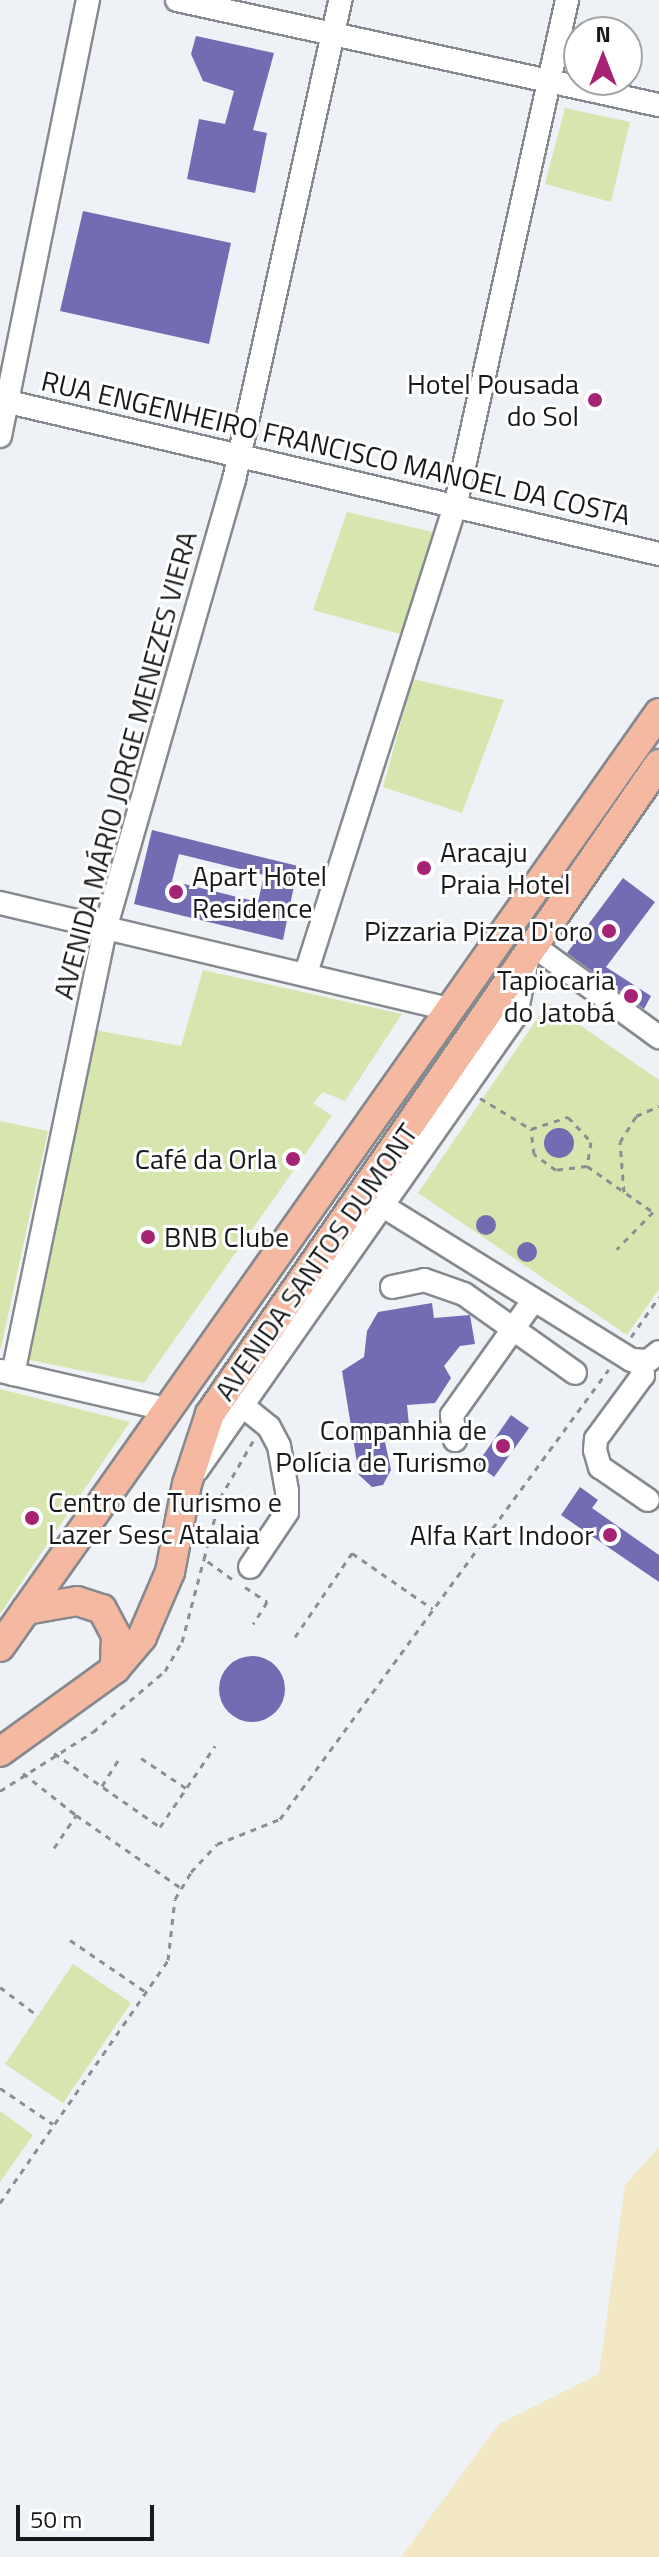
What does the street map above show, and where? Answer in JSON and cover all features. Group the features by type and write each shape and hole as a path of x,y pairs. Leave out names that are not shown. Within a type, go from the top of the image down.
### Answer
{"main road":[{"name":"AVENIDA SANTOS DUMONT","path":"0,1647 659,713"},
{"name":"AVENIDA SANTOS DUMONT","path":"0,1752 115,1669 157,1614 187,1484 224,1392 399,1145 659,764"},
{"path":"389,1198 399,1145"},
{"path":"26,1610 69,1601 102,1609 116,1635 115,1669"}],"street":[{"path":"0,436 4,401 88,0"},
{"path":"177,0 659,105"},
{"name":"AVENIDA MÁRIO JORGE MENEZES VIERA","path":"7,1372 106,926 237,456 340,0"},
{"path":"306,973 455,507 567,0"},
{"name":"RUA ENGENHEIRO FRANCISCO MANOEL DA COSTA","path":"4,401 659,554"},
{"path":"0,903 306,973 451,1010"},
{"path":"187,1484 252,1412 389,1198 516,1015 531,949 659,1037"},
{"path":"389,1198 533,1301 649,1357 643,1375 596,1439 595,1450 600,1467 648,1500"},
{"path":"392,1287 424,1280 464,1294 575,1373"},
{"path":"455,1440 452,1415 533,1301"},
{"path":"7,1372 170,1410"},
{"path":"250,1567 287,1512 279,1446 252,1412"}],"path":[{"path":"464,1089 531,1129 568,1117 591,1142 587,1166"},
{"path":"624,1192 620,1142 636,1116 659,1106"},
{"path":"531,1129 534,1154 556,1170 587,1166 653,1212 617,1249"},
{"path":"630,1339 659,1297"},
{"path":"0,2203 168,1960 181,1888 207,1851 280,1819 609,1369"},
{"path":"252,1412 246,1460 220,1498 204,1559 267,1602 253,1624"},
{"path":"295,1637 352,1553 433,1609"},
{"path":"54,1753 160,1827 215,1746"},
{"path":"102,1786 120,1757"},
{"path":"141,1758 186,1788"},
{"path":"22,1772 76,1815 181,1888"},
{"path":"54,1848 76,1815"},
{"path":"70,1940 146,1992"},
{"path":"0,1987 38,2016"},
{"path":"0,2088 53,2124"}],"green space":[{"path":"565,108 630,122 611,202 545,184"},
{"path":"347,512 437,533 400,634 313,610"},
{"path":"413,679 504,700 462,813 383,787"},
{"name":"BNB Clube","path":"203,970 402,1014 345,1101 323,1092 313,1103 332,1116 144,1383 24,1359 95,1030 181,1046"},
{"path":"548,1003 659,1080 659,1289 627,1335 418,1193"},
{"path":"0,1121 48,1131 1,1348 0,1348"},
{"name":"Centro de Turismo e Lazer Sesc Atalaia","path":"0,1389 130,1422 0,1614"},
{"path":"73,1964 131,2003 63,2103 5,2064"},
{"path":"0,2111 33,2135 0,2182"}],"sand":[{"path":"659,2147 659,2557 401,2557 499,2424 599,2374 625,2185"}],"building":[{"path":"196,36 274,53 253,130 267,133 255,193 187,179 199,119 225,124 234,91 203,81 191,54"},
{"path":"83,211 231,243 209,344 60,311"},
{"name":"Apart Hotel Residence","path":"152,830 298,866 283,940 134,904","holes":["179,854 264,875 258,902 172,881"]},
{"name":"Pizzaria Pizza D'oro","path":"623,878 655,902 606,967 651,996 644,1009 567,953"},
{"path":"559,1128 565,1129 573,1137 573,1149 565,1157 559,1158 553,1157 545,1149 544,1143 545,1137 553,1129"},
{"path":"486,1215 493,1218 496,1225 493,1232 486,1235 479,1232 476,1225 479,1218"},
{"path":"527,1242 534,1245 537,1252 534,1259 527,1262 520,1259 517,1252 520,1245"},
{"path":"432,1303 434,1318 470,1315 475,1344 460,1346 444,1366 451,1378 435,1403 407,1405 409,1425 382,1428 391,1470 383,1485 372,1487 359,1475 342,1371 364,1357 367,1331 378,1312"},
{"name":"Companhia de Polícia de Turismo","path":"511,1415 529,1428 494,1477 477,1464"},
{"name":"Alfa Kart Indoor","path":"580,1487 598,1500 592,1508 659,1555 659,1582 561,1515"},
{"path":"245,1656 259,1656 271,1661 280,1670 285,1689 283,1702 276,1713 259,1722 245,1722 233,1717 224,1708 219,1696 219,1682 224,1670 233,1661"}],"place":[{"name":"Hotel Pousada do Sol","path":"595,400"},
{"name":"Aracaju Praia Hotel","path":"424,868"},
{"name":"Apart Hotel Residence","path":"176,892"},
{"name":"Pizzaria Pizza D'oro","path":"609,931"},
{"name":"Tapiocaria do Jatobá","path":"631,996"},
{"name":"Café da Orla","path":"293,1159"},
{"name":"BNB Clube","path":"148,1237"},
{"name":"Companhia de Polícia de Turismo","path":"503,1446"},
{"name":"Centro de Turismo e Lazer Sesc Atalaia","path":"32,1518"},
{"name":"Alfa Kart Indoor","path":"610,1535"}]}
